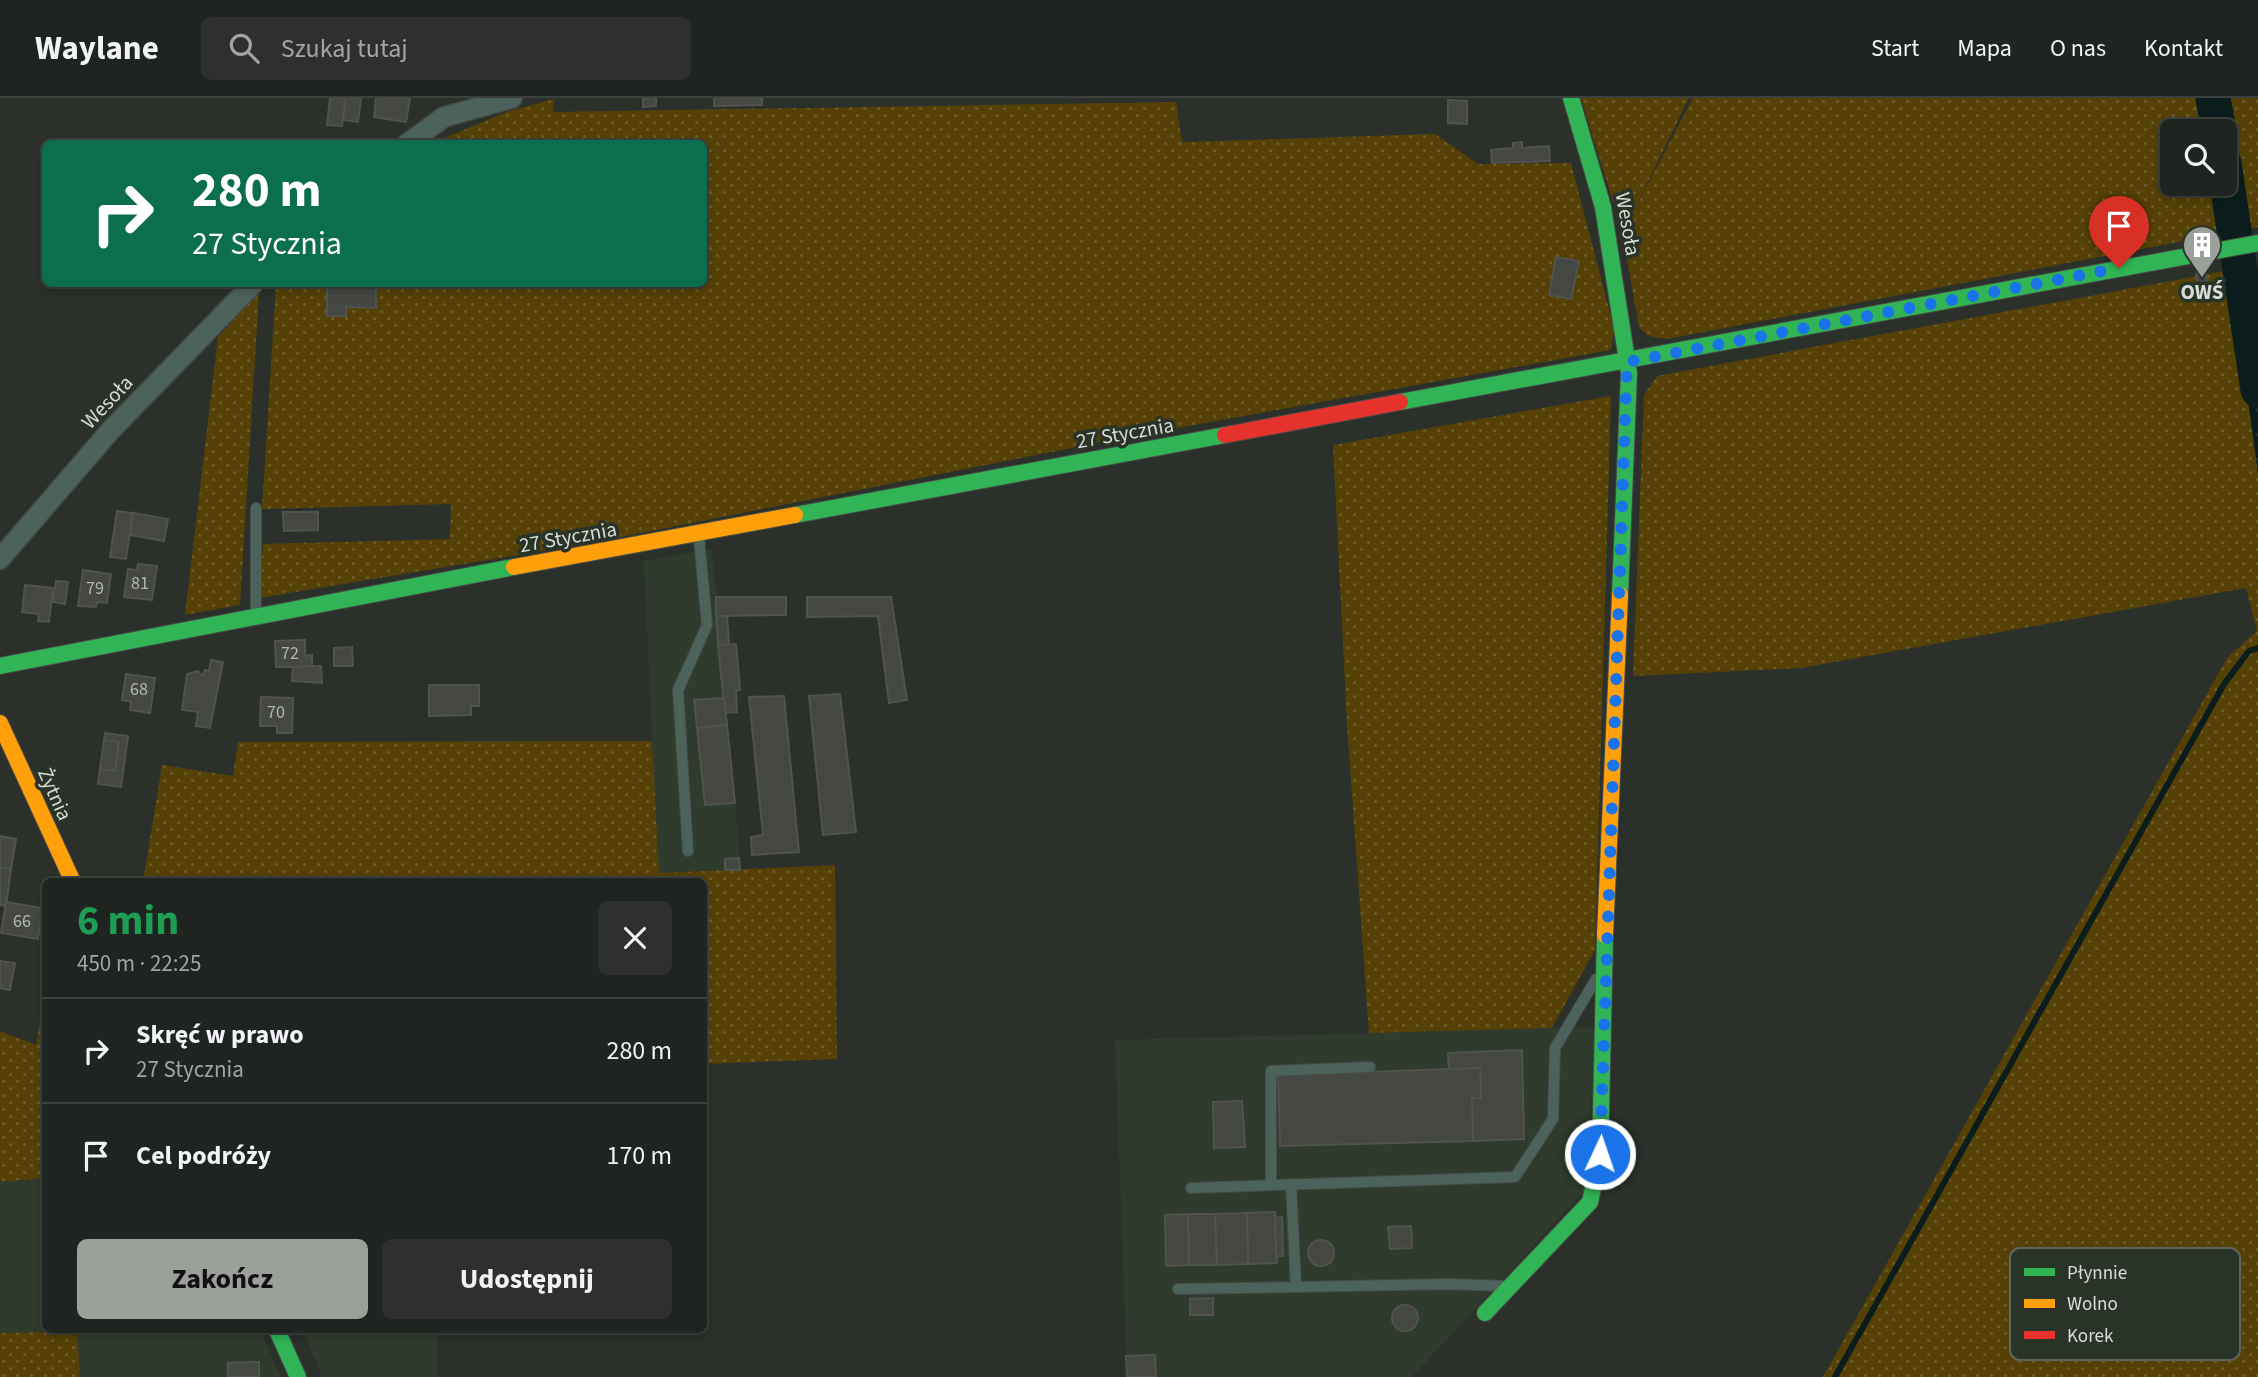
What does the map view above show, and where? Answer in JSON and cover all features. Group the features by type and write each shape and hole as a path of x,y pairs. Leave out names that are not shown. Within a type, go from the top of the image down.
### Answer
{"street":[{"path":"412,140 444,117 512,98"},
{"name":"Wesoła","path":"1485,1313 1590,1202 1595,1192 1605,1064 1604,967 1627,362 1603,207 1571,98"},
{"name":"27 Stycznia","path":"0,666 256,615 2258,243"},
{"name":"Wesoła","path":"0,559 110,431 250,287"},
{"name":"Żytnia","path":"0,723 71,878"},
{"path":"278,1333 298,1377"}],"lane":[{"path":"256,508 256,615"},
{"path":"688,851 678,690 707,625 704,560 699,534"},
{"path":"1191,1188 1515,1177 1553,1119 1555,1048 1604,967"},
{"path":"1271,1184 1271,1070 1370,1067"},
{"path":"1291,1184 1296,1287"},
{"path":"1178,1289 1449,1284 1510,1286"}],"shaded area":[{"path":"1581,98 1689,98 1635,208 1693,98 2258,98 2258,227 1667,339 1648,336 1639,327 1622,231"},
{"path":"554,99 553,112 1176,102 1182,142 1435,134 1478,164 1571,163 1614,328 1611,350 1138,435 595,542 259,598 263,544 450,539 451,504 262,509 276,287 707,287 707,140 440,140 506,112"},
{"path":"2230,270 2258,466 2258,1377 1823,1377 2227,658 2257,631 2246,588 1801,668 1633,676 1644,395 1657,376"},
{"path":"259,293 240,605 185,615 218,337"},
{"path":"1611,396 1595,950 1552,1028 1369,1033 1347,723 1333,445"},
{"path":"712,549 741,869 658,873 644,561"},
{"path":"652,741 659,873 835,865 837,1059 707,1064 707,878 144,878 162,765 233,776 238,742"},
{"path":"42,1008 42,1178 0,1182 0,1031 36,1045"},
{"path":"1595,1027 1587,1188 1412,1377 1127,1377 1115,1040"},
{"path":"42,1178 42,1332 0,1333 0,1182"},
{"path":"0,1333 77,1333 80,1377 0,1377"},
{"path":"77,1333 261,1333 281,1377 80,1377"},
{"path":"304,1333 437,1333 438,1377 322,1377"}],"water":[{"path":"2250,265 2258,314 2258,473 2230,270"}],"building":[{"path":"330,98 346,98 342,126 327,125"},
{"path":"346,98 361,98 358,122 343,120"},
{"path":"376,98 410,98 406,122 374,117"},
{"path":"643,98 656,98 656,106 643,107"},
{"path":"714,98 762,98 762,105 714,106"},
{"path":"1448,100 1467,101 1467,124 1448,123"},
{"path":"1522,142 1522,148 1549,146 1550,161 1492,163 1491,150 1513,148 1513,143"},
{"path":"1556,257 1579,261 1571,299 1549,295"},
{"name":"OWŚ","path":"2206,272 2208,283 2198,285 2196,274"},
{"path":"327,287 376,287 376,308 346,307 346,316 327,316"},
{"path":"117,511 133,513 126,559 110,557"},
{"path":"283,512 318,512 318,530 284,531"},
{"path":"133,513 168,519 164,541 130,535"},
{"path":"138,564 157,566 152,600 124,597 128,569 137,570"},
{"path":"83,570 111,574 107,603 97,602 96,607 78,606"},
{"path":"56,581 68,582 65,604 53,602"},
{"path":"25,585 53,588 49,622 38,621 39,614 22,612"},
{"path":"716,597 786,597 786,615 716,616"},
{"path":"807,597 891,597 907,700 889,703 878,616 807,617"},
{"path":"716,616 727,616 729,645 718,645"},
{"path":"305,640 305,656 312,655 312,667 276,667 275,641"},
{"path":"736,644 740,690 736,691 737,712 725,713 718,645"},
{"path":"352,647 353,666 334,666 334,648"},
{"path":"211,660 223,662 210,728 196,726 198,712 182,710 187,674 198,671 202,676 205,670 209,671"},
{"path":"321,666 322,683 292,681 293,667"},
{"path":"126,674 155,678 150,713 130,710 131,702 122,700"},
{"path":"429,685 479,685 479,706 471,706 471,715 429,716"},
{"path":"840,694 856,832 823,835 809,696"},
{"path":"784,696 799,852 752,855 751,837 763,835 749,697"},
{"path":"261,697 293,698 292,733 277,733 277,726 260,726"},
{"path":"724,698 727,725 697,728 694,700"},
{"path":"727,725 735,803 705,805 697,728"},
{"path":"105,733 128,736 121,787 98,784 100,769 115,771 119,742 104,740"},
{"path":"104,740 119,742 115,771 100,769"},
{"path":"0,836 16,839 11,869 0,868"},
{"path":"739,858 740,870 725,870 725,859"},
{"path":"0,868 11,869 6,906 0,905"},
{"path":"6,902 42,908 38,939 1,933"},
{"path":"0,961 15,963 10,990 0,988"},
{"path":"1522,1050 1524,1139 1473,1141 1472,1098 1481,1098 1480,1068 1449,1070 1448,1053"},
{"path":"1480,1068 1481,1098 1472,1098 1473,1141 1280,1146 1278,1075"},
{"path":"1242,1101 1245,1147 1214,1148 1213,1102"},
{"path":"1275,1212 1277,1263 1248,1264 1247,1213"},
{"path":"1247,1213 1248,1264 1217,1265 1215,1214"},
{"path":"1188,1214 1215,1214 1217,1265 1189,1265"},
{"path":"1188,1214 1189,1265 1166,1266 1165,1215"},
{"path":"1282,1217 1283,1256 1276,1256 1275,1218"},
{"path":"1411,1226 1412,1248 1390,1249 1388,1227"},
{"path":"1321,1240 1330,1244 1334,1253 1330,1262 1321,1266 1312,1262 1308,1253 1312,1244"},
{"path":"1213,1298 1213,1315 1190,1315 1190,1299"},
{"path":"1405,1305 1414,1309 1418,1318 1414,1327 1405,1331 1396,1327 1392,1318 1396,1309"},
{"path":"1155,1355 1156,1377 1127,1377 1126,1356"},
{"path":"259,1362 259,1377 228,1377 228,1363"}],"waterway":[{"path":"2213,98 2217,119"},
{"path":"2229,196 2258,390"},
{"path":"1835,1377 2224,684 2249,651 2258,648"}],"traffic: fast":[{"path":"1571,98 1603,207 1629,373 1620,595"},
{"path":"1400,402 2258,243"},
{"path":"795,515 1225,435"},
{"path":"0,666 514,567"},
{"path":"1485,1313 1590,1202 1600,1156 1605,935"},
{"path":"278,1333 298,1377"}],"traffic: slow":[{"path":"514,567 795,515"},
{"path":"1605,935 1620,595"},
{"path":"0,723 71,878"}],"traffic: jam":[{"path":"1225,435 1400,402"}],"place":[{"name":"OWŚ","path":"2202,279"}],"route":[{"path":"1600,1154 1605,1064 1604,967 1629,377 1627,362 2119,268"}]}
